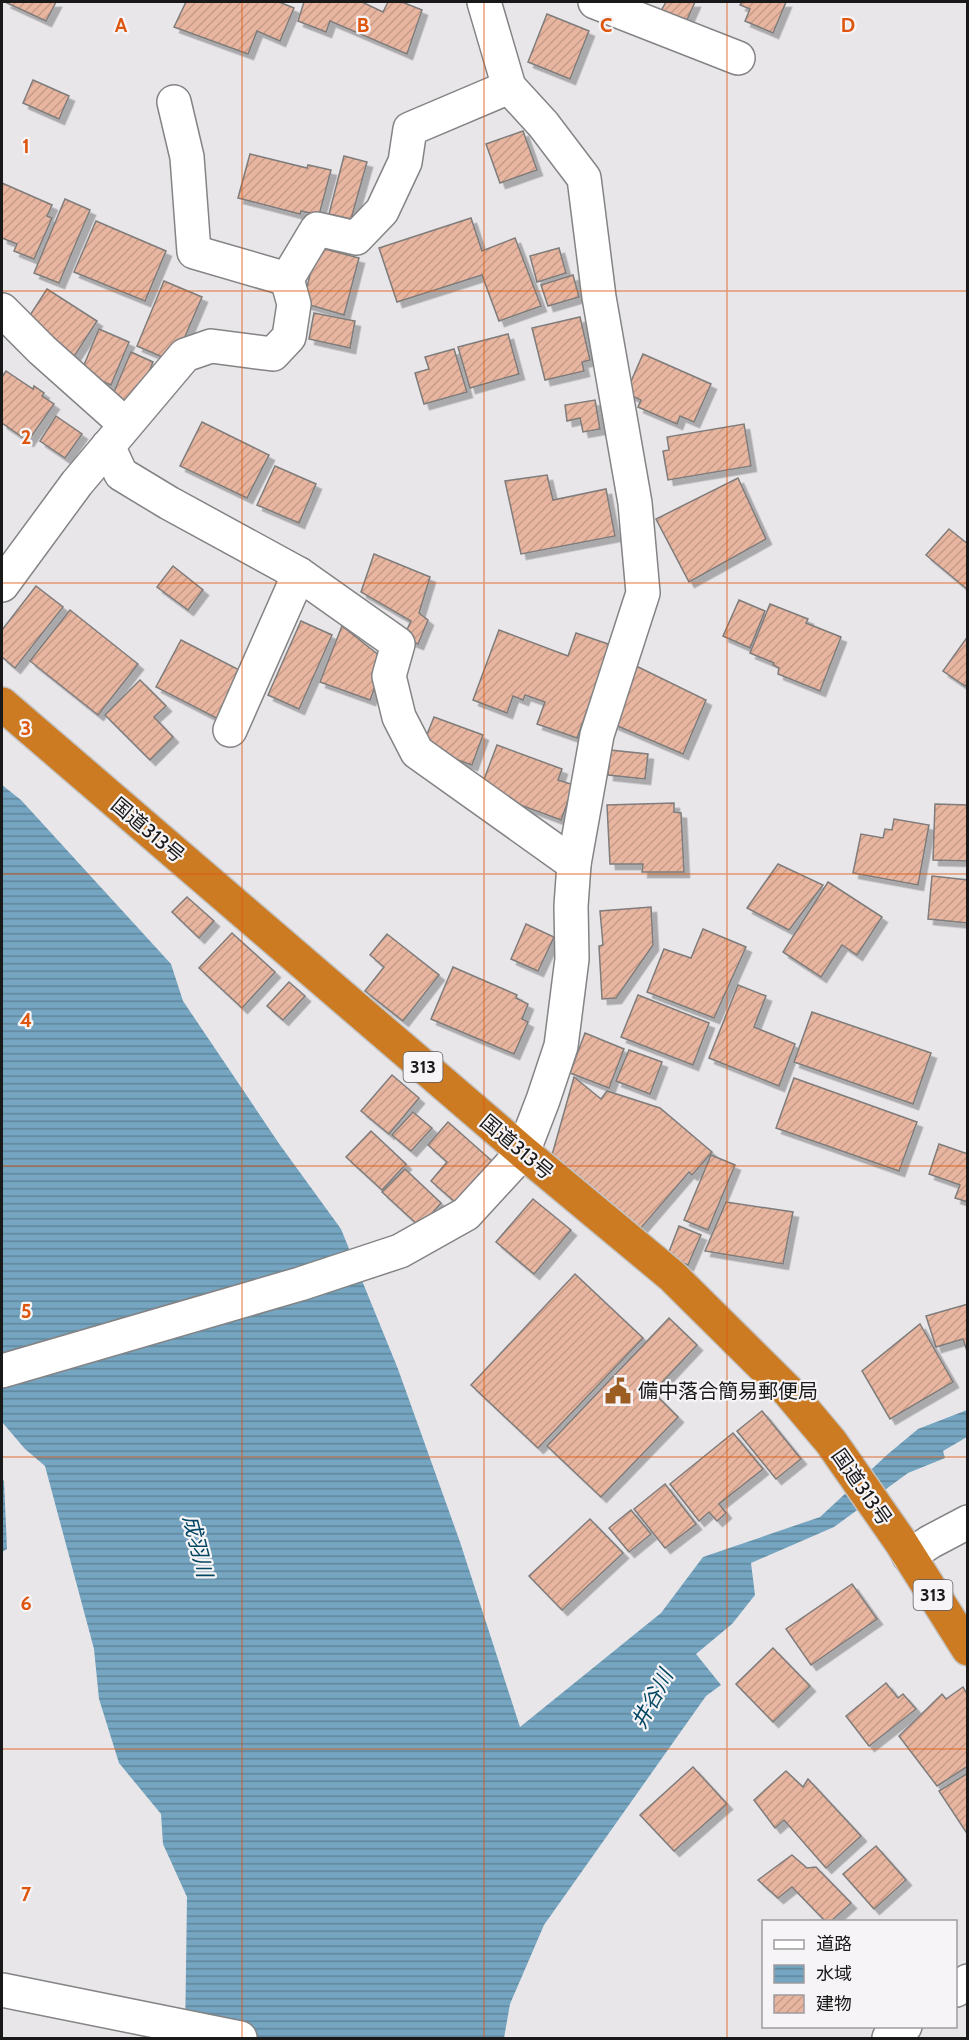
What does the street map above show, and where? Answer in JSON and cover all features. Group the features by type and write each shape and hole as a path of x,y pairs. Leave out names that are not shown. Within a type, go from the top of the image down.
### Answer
{"highway":[{"name":"国道313号","path":"2,704 523,1152 672,1276 788,1391 831,1442 904,1548 968,1649"}],"street":[{"path":"2,1371 300,1284 400,1251 466,1214 523,1152 561,1046 572,959 571,906 574,864 597,735 643,593 635,503 599,297 584,178 543,124 509,87 484,2"},
{"path":"595,2 738,58"},
{"path":"2,585 77,483 185,355 211,346 273,354 289,337 294,304 287,279 317,229 356,238 382,211 405,162 410,129 509,87"},
{"path":"174,102 187,157 194,252 287,279"},
{"path":"2,310 42,350 116,435 122,474 169,503 299,574 398,644 389,676 399,717 417,752 574,864"},
{"path":"230,730 299,574"},
{"path":"904,1548 930,1542 968,1522"},
{"path":"2,1990 240,2038"},
{"path":"889,2038 902,2028"}],"water":[{"path":"2,785 21,800 171,964 183,1001 280,1145 341,1229 398,1369 460,1542 520,1727 661,1613 703,1557 820,1517 918,1429 967,1410 967,1437 943,1451 945,1458 908,1473 834,1527 751,1563 755,1595 732,1624 696,1654 721,1685 706,1696 544,1925 510,2004 504,2038 185,2038 187,1897 163,1844 161,1814 119,1763 99,1699 94,1649 45,1466 25,1449 2,1422"},
{"path":"2,1476 7,1549 2,1552"}],"building":[{"path":"5,2 56,2 46,21"},
{"path":"186,2 279,2 294,8 280,41 257,31 248,54 174,27"},
{"path":"304,2 362,2 383,12 388,2 402,2 422,10 407,54 330,21 326,32 298,21"},
{"path":"666,2 695,2 686,22 661,11"},
{"path":"742,2 786,2 773,33 745,21 750,9 740,5"},
{"path":"547,14 589,31 570,79 528,62"},
{"path":"33,80 69,96 59,119 23,103"},
{"path":"523,131 537,170 500,183 486,144"},
{"path":"250,154 307,168 308,165 331,170 319,215 301,211 300,214 238,198"},
{"path":"344,156 367,162 351,219 329,214"},
{"path":"2,183 52,205 47,216 52,218 34,259 14,251 17,244 2,238"},
{"path":"65,199 90,210 59,283 34,273"},
{"path":"471,218 482,251 515,238 541,306 499,321 482,275 397,302 379,248"},
{"path":"96,221 166,251 145,301 74,272"},
{"path":"317,247 359,258 344,315 303,303"},
{"path":"559,248 566,273 537,282 530,256"},
{"path":"573,275 579,297 548,306 541,285"},
{"path":"164,281 202,297 174,362 137,346"},
{"path":"47,289 97,321 73,358 23,326"},
{"path":"314,313 355,321 350,348 309,339"},
{"path":"580,317 590,360 582,362 584,371 545,380 532,328"},
{"path":"99,329 129,342 111,385 81,372"},
{"path":"508,334 519,374 470,388 458,347"},
{"path":"454,349 467,392 424,404 415,373 429,369 425,357"},
{"path":"131,352 153,362 134,408 111,399"},
{"path":"643,354 711,384 694,422 680,416 677,424 638,407 641,400 626,393"},
{"path":"6,371 33,389 34,386 44,393 42,396 54,404 28,441 2,423 2,377"},
{"path":"595,400 600,429 583,432 580,418 567,421 565,405"},
{"path":"56,416 82,434 65,458 40,441"},
{"path":"202,422 269,455 247,498 180,466"},
{"path":"744,424 751,466 668,480 663,451 669,450 667,437"},
{"path":"275,466 316,484 299,523 257,505"},
{"path":"547,475 553,500 606,489 615,536 521,554 505,481"},
{"path":"738,478 766,539 689,582 656,519"},
{"path":"949,529 968,544 968,590 926,555"},
{"path":"374,554 430,577 419,613 428,620 418,644 403,638 411,621 361,592"},
{"path":"173,566 203,590 188,610 157,587"},
{"path":"36,586 63,607 15,668 2,657 2,630"},
{"path":"739,600 765,611 750,648 723,636"},
{"path":"770,604 808,619 806,623 841,637 820,691 778,674 779,668 773,665 774,663 750,653"},
{"path":"70,610 138,664 98,715 30,661"},
{"path":"301,621 332,635 299,709 268,695"},
{"path":"342,626 385,660 370,700 320,682"},
{"path":"499,630 568,656 576,633 611,645 577,738 537,724 545,702 525,695 523,700 513,696 507,713 473,700"},
{"path":"968,636 968,683 965,686 943,671"},
{"path":"181,640 249,675 226,723 156,687"},
{"path":"632,664 706,700 683,754 613,724"},
{"path":"140,680 166,706 154,717 173,737 150,760 105,715"},
{"path":"434,717 483,735 472,765 422,747"},
{"path":"497,745 562,769 558,780 574,785 561,820 480,790"},
{"path":"610,750 648,754 645,779 608,775"},
{"path":"674,803 674,812 681,813 684,872 642,872 643,864 610,864 607,805"},
{"path":"935,804 968,805 968,861 933,860"},
{"path":"894,819 929,825 918,885 853,873 861,834 883,838 885,829 892,830"},
{"path":"778,864 823,885 789,930 747,908"},
{"path":"932,876 968,880 968,923 928,919"},
{"path":"828,882 882,917 857,955 842,945 821,977 783,952"},
{"path":"187,897 214,921 199,938 172,912"},
{"path":"651,907 653,945 616,998 602,999 599,946 603,945 600,911"},
{"path":"526,924 554,937 538,971 511,959"},
{"path":"703,929 746,947 714,1018 647,992 664,949 691,958"},
{"path":"232,933 275,972 242,1008 199,968"},
{"path":"387,934 439,975 403,1021 365,991 384,967 370,955"},
{"path":"453,967 517,995 516,998 528,1004 522,1019 528,1022 514,1054 431,1019"},
{"path":"289,982 305,996 283,1020 267,1006"},
{"path":"738,985 766,996 754,1027 795,1044 779,1086 709,1058"},
{"path":"638,995 709,1023 693,1065 621,1037"},
{"path":"812,1012 931,1053 913,1104 794,1062"},
{"path":"585,1033 624,1049 609,1088 570,1073"},
{"path":"629,1050 662,1062 650,1094 616,1081"},
{"path":"392,1075 419,1098 389,1134 361,1111"},
{"path":"574,1077 601,1099 607,1091 660,1108 712,1152 692,1175 689,1172 640,1229 552,1155"},
{"path":"794,1078 917,1122 899,1171 776,1128"},
{"path":"413,1112 432,1128 411,1151 392,1135"},
{"path":"448,1122 492,1161 455,1202 431,1181 447,1162 428,1145"},
{"path":"371,1131 406,1164 382,1190 346,1157"},
{"path":"939,1144 968,1154 968,1202 955,1198 960,1185 929,1174"},
{"path":"711,1155 735,1165 708,1230 684,1220"},
{"path":"405,1169 441,1203 420,1227 382,1192"},
{"path":"533,1199 571,1230 534,1274 496,1242"},
{"path":"726,1202 793,1212 783,1264 705,1251"},
{"path":"679,1226 701,1235 688,1265 667,1257"},
{"path":"575,1274 643,1338 538,1448 471,1385"},
{"path":"968,1304 968,1354 963,1339 936,1347 926,1316"},
{"path":"669,1318 697,1345 653,1392 678,1417 601,1497 547,1446"},
{"path":"920,1324 953,1382 890,1419 862,1371"},
{"path":"762,1411 801,1459 776,1479 737,1431"},
{"path":"733,1433 763,1469 719,1504 726,1513 717,1521 709,1512 699,1521 670,1484"},
{"path":"665,1484 696,1524 665,1548 634,1509"},
{"path":"631,1510 651,1534 629,1552 609,1528"},
{"path":"590,1519 623,1553 562,1610 529,1576"},
{"path":"852,1584 877,1619 811,1665 786,1629"},
{"path":"773,1648 810,1686 773,1722 736,1684"},
{"path":"886,1683 898,1698 903,1694 916,1709 869,1746 846,1716"},
{"path":"963,1687 968,1696 968,1766 937,1786 899,1736 942,1694 946,1699"},
{"path":"693,1767 727,1804 674,1851 640,1815"},
{"path":"786,1771 803,1787 808,1779 861,1836 826,1868 784,1820 775,1828 754,1800"},
{"path":"968,1773 968,1835 939,1791"},
{"path":"876,1846 906,1880 874,1909 843,1874"},
{"path":"792,1855 807,1868 816,1867 851,1903 832,1920 824,1920 792,1887 778,1898 758,1880"}],"place":[{"name":"備中落合簡易郵便局","path":"618,1391"}],"water label":[{"name":"成羽川","path":"198,1546"},
{"name":"井谷川","path":"652,1699"}]}
